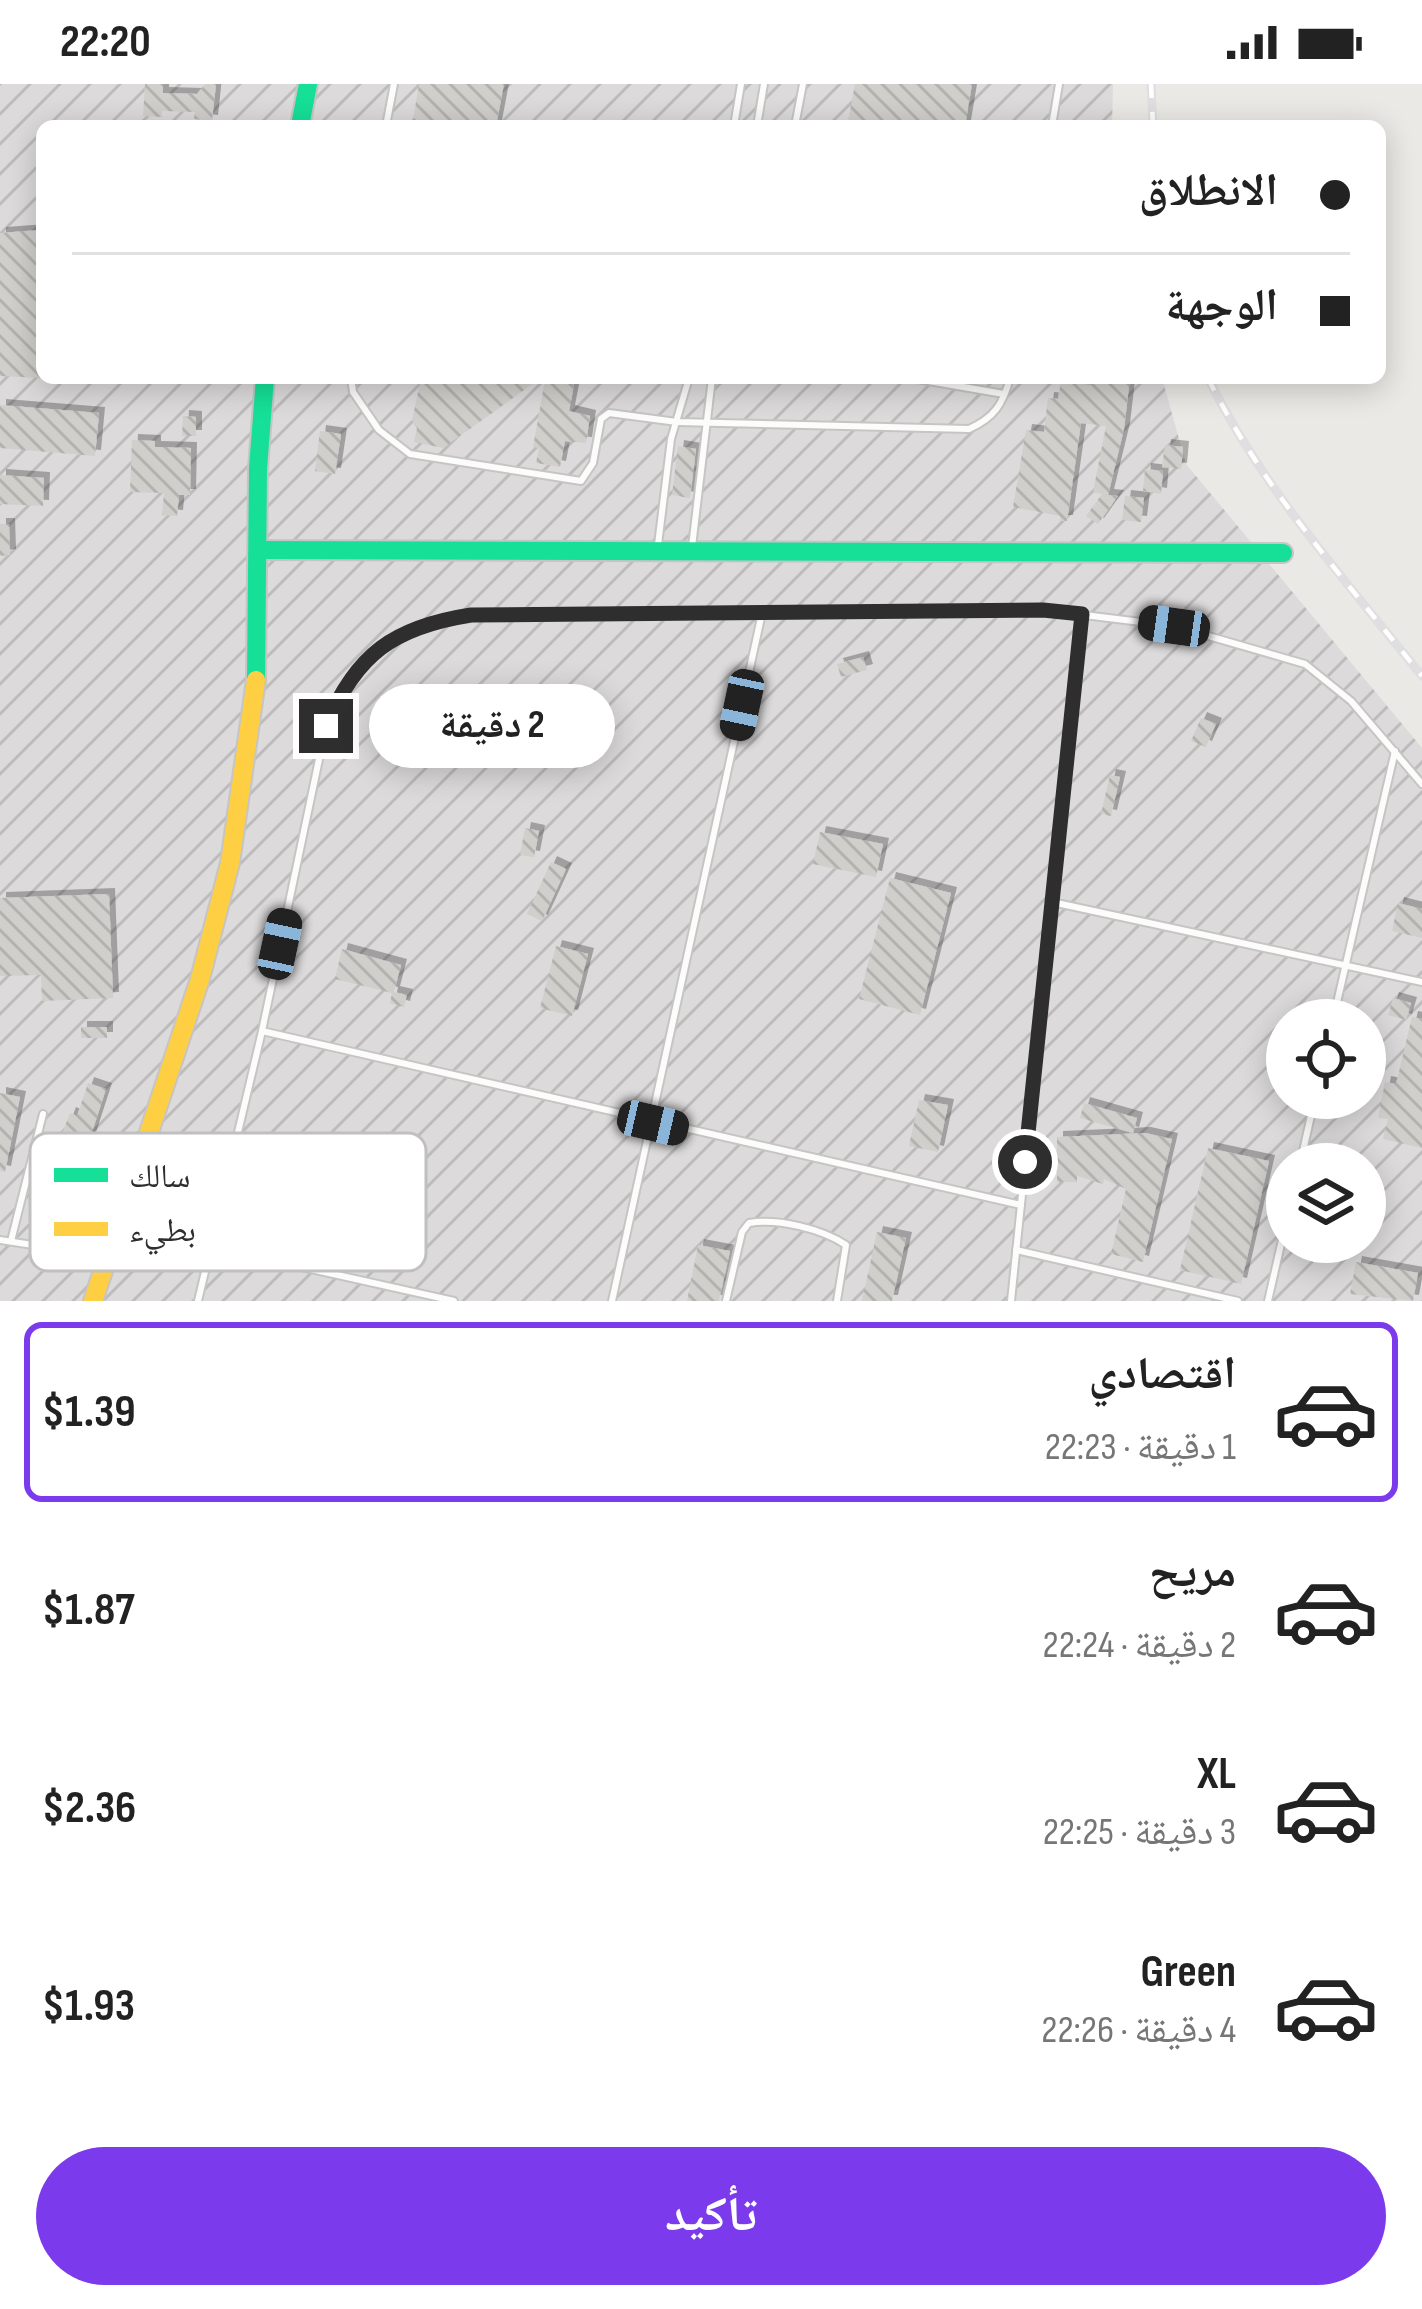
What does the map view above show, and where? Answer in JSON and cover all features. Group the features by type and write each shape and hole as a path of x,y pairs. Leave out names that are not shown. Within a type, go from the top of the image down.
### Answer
{"street":[{"path":"301,120 308,84"},
{"path":"149,1133 200,979 230,862 256,701 258,467 265,384"},
{"path":"259,550 1282,553"},
{"path":"93,1301 103,1271"}],"lane":[{"path":"387,120 394,84"},
{"path":"735,120 741,84"},
{"path":"758,120 764,84"},
{"path":"796,120 803,84"},
{"path":"1053,120 1059,84"},
{"path":"352,384 380,430 410,454 581,481 593,463 601,419 609,413 677,422 969,429 988,421 1008,384"},
{"path":"657,551 686,384"},
{"path":"692,551 711,384"},
{"path":"946,384 1004,394"},
{"path":"238,1133 326,726 342,688 365,659 430,622 471,615 1043,610 1174,626 1305,664 1341,692 1422,784"},
{"path":"612,1301 762,612"},
{"path":"1011,1301 1082,614"},
{"path":"1338,999 1395,751"},
{"path":"1052,902 1422,982"},
{"path":"262,1030 1021,1205"},
{"path":"38,1133 43,1114"},
{"path":"11,1241 30,1166"},
{"path":"726,1301 742,1232 749,1223 763,1220 831,1235 846,1245 837,1301"},
{"path":"0,1240 30,1244"},
{"path":"1016,1250 1238,1301"},
{"path":"1268,1301 1277,1263"},
{"path":"198,1301 205,1271"},
{"path":"319,1271 454,1301"}],"shaded area":[{"path":"0,84 1113,84 1112,120 36,120 36,384 1164,384 1186,464 1422,748 1422,1301 0,1301"}],"building":[{"path":"145,84 163,84 163,93 197,94 205,84 216,84 212,120 194,119 195,112 143,116"},
{"path":"419,84 504,84 497,120 413,120"},
{"path":"855,84 972,84 966,120 848,120"},
{"path":"36,230 36,378 0,376 0,233"},
{"path":"420,384 533,384 443,448 414,442 417,428 412,421"},
{"path":"544,384 574,385 569,411 590,416 586,443 565,441 560,467 536,463 539,448 533,447"},
{"path":"1060,384 1129,384 1108,495 1118,496 1098,524 1086,516 1102,494 1093,492 1106,426 1081,423 1067,521 1013,507 1026,430 1044,432 1048,398 1058,399"},
{"path":"0,405 99,413 95,456 0,448"},
{"path":"183,416 196,417 196,436 182,436"},
{"path":"320,431 341,434 335,474 315,471"},
{"path":"132,440 155,441 155,447 191,448 190,495 179,495 177,516 162,515 164,493 130,492"},
{"path":"1165,445 1183,447 1181,469 1162,467"},
{"path":"678,446 696,449 690,498 672,495"},
{"path":"1145,469 1163,471 1161,494 1143,491"},
{"path":"0,475 44,478 43,506 0,504"},
{"path":"1125,496 1144,498 1141,522 1122,520"},
{"path":"0,524 9,524 10,555 0,556"},
{"path":"863,657 867,670 841,677 837,664"},
{"path":"1201,718 1216,724 1206,747 1191,741"},
{"path":"1110,775 1120,777 1111,816 1101,814"},
{"path":"525,828 539,831 534,857 520,855"},
{"path":"820,832 883,844 876,877 813,864"},
{"path":"551,862 566,869 542,921 527,914"},
{"path":"890,878 951,893 920,1015 859,999"},
{"path":"109,894 113,998 42,1001 41,975 0,976 0,898"},
{"path":"1398,903 1422,909 1422,938 1392,931"},
{"path":"556,946 588,954 572,1016 540,1008"},
{"path":"342,949 401,965 394,992 407,995 404,1007 390,1003 392,993 335,979"},
{"path":"1393,998 1411,1003 1406,1020 1388,1015"},
{"path":"1412,1017 1422,1019 1422,1148 1383,1139 1388,1119 1386,1082 1396,1084"},
{"path":"81,1027 107,1027 107,1038 81,1038"},
{"path":"88,1083 106,1089 92,1133 62,1133 70,1113 77,1116"},
{"path":"0,1093 20,1097 5,1172 0,1171"},
{"path":"919,1100 948,1105 938,1152 909,1146"},
{"path":"1084,1103 1137,1118 1133,1133 1080,1118"},
{"path":"1145,1133 1172,1139 1143,1262 1111,1254 1126,1189 1104,1179 1103,1184 1077,1176 1077,1182 1057,1182 1057,1137"},
{"path":"1208,1148 1266,1160 1241,1284 1180,1270"},
{"path":"877,1232 906,1238 892,1301 862,1301"},
{"path":"698,1245 730,1251 719,1301 687,1301"},
{"path":"1356,1263 1418,1273 1413,1301 1350,1294"}],"railway":[{"path":"1151,84 1153,120"},
{"path":"1211,384 1279,496 1422,676"}],"traffic: fast":[{"path":"301,120 308,84"},
{"path":"256,680 258,468 265,384"},
{"path":"259,550 1283,553"}],"traffic: slow":[{"path":"149,1133 200,979 230,863 256,680"},
{"path":"93,1301 103,1271"}],"route":[{"path":"326,726 342,688 365,659 430,622 471,615 1043,610 1082,614 1025,1162"}]}
